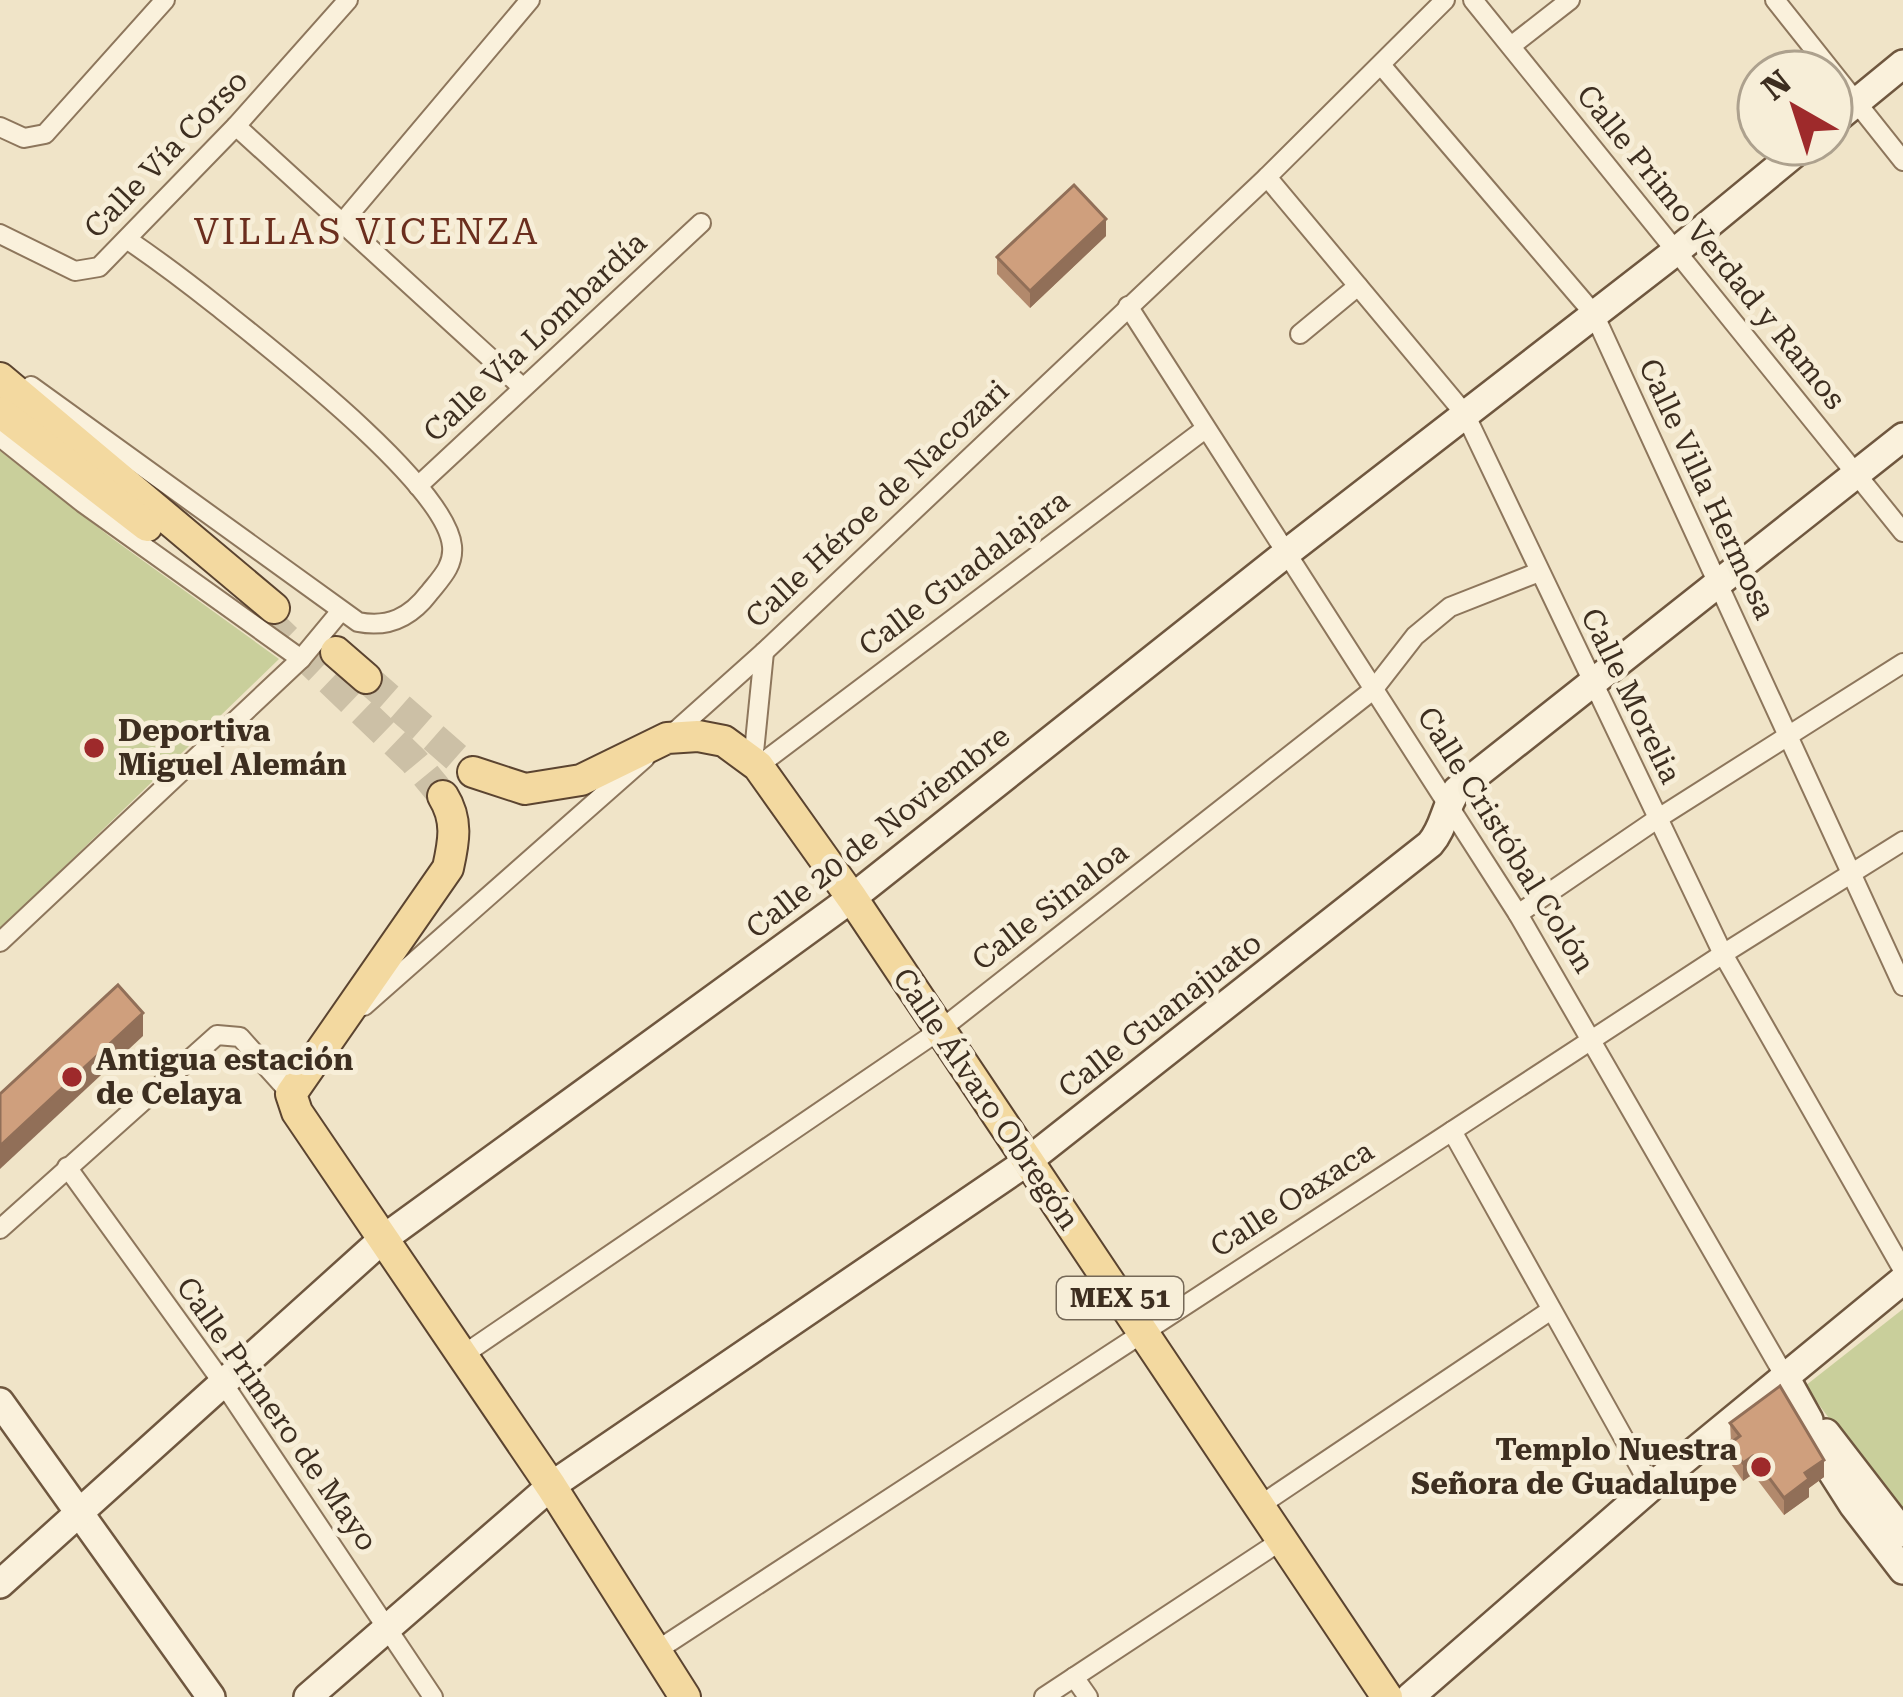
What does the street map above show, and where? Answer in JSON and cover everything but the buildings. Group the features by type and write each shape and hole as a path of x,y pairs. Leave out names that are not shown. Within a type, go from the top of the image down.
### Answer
{"main road":[{"path":"0,378 269,613 0,412"},
{"path":"336,652 366,678"},
{"name":"Calle Álvaro Obregón","path":"667,738 698,736 724,741 756,764 852,898 1387,1697"},
{"path":"472,772 525,789 581,780 667,738"},
{"path":"443,796 451,808 455,834 448,868 291,1094 297,1112 551,1486 686,1697"}],"street":[{"path":"0,127 24,138 45,134 165,0"},
{"name":"Calle Vía Corso","path":"0,233 75,271 99,267 236,126 348,0"},
{"path":"342,223 530,0"},
{"name":"Calle Héroe de Nacozari","path":"333,1034 764,652 1267,177 1445,0"},
{"name":"Calle Primo Verdad y Ramos","path":"1473,0 1903,532"},
{"path":"1511,46 1570,0"},
{"path":"1775,0 1903,161"},
{"path":"1856,103 1903,64"},
{"name":"Calle Villa Hermosa","path":"1381,65 1594,314 1903,986"},
{"path":"236,126 522,387"},
{"name":"Calle 20 de Noviembre","path":"0,1584 383,1239 852,898 1777,168"},
{"name":"Calle Morelia","path":"1267,177 1465,414 1723,954 1903,1270"},
{"name":"Calle Vía Lombardía","path":"340,611 358,622 381,626 423,601 451,566 452,546 447,528 418,486 701,223"},
{"path":"128,240 165,264 333,399 418,486"},
{"path":"1300,334 1358,286"},
{"name":"Calle Cristóbal Colón","path":"1128,306 1518,914 1809,1420"},
{"path":"0,366 340,611 301,659 0,942"},
{"name":"Calle Guadalajara","path":"756,764 1205,429"},
{"name":"Calle Guanajuato","path":"308,1697 551,1486 1028,1161 1430,844 1442,831 1447,804 1457,790 1903,436"},
{"path":"0,437 83,503 301,659"},
{"name":"Calle Sinaloa","path":"463,1355 940,1030 1372,690 1415,636 1450,607 1539,572"},
{"path":"756,764 764,652"},
{"path":"1518,914 1657,819 1903,663"},
{"name":"Calle Oaxaca","path":"656,1651 1903,841"},
{"path":"0,1229 218,1035 240,1037 291,1094"},
{"path":"1452,1131 1651,1486"},
{"name":"Calle Primero de Mayo","path":"67,1167 223,1383 433,1697"},
{"path":"1410,1697 1651,1486 1903,1280"},
{"path":"1258,1506 1551,1310"},
{"path":"0,1402 211,1697"},
{"path":"1903,1533 1822,1427 1809,1420 1809,1436 1903,1570"},
{"path":"1044,1697 1282,1540"},
{"path":"1074,1677 1088,1697"}],"green space":[{"name":"Deportiva Miguel Alemán","path":"0,451 279,659 0,929"},
{"path":"1903,1309 1903,1517 1805,1386"}],"tunnel":[{"path":"265,618 414,761 443,796"},
{"path":"366,678 473,772"}],"place":[{"name":"Deportiva Miguel Alemán","path":"94,748"},
{"name":"Antigua estación de Celaya","path":"72,1077"},
{"name":"Templo Nuestra Señora de Guadalupe","path":"1761,1467"}],"district":[{"name":"VILLAS VICENZA","path":"367,231"}]}
